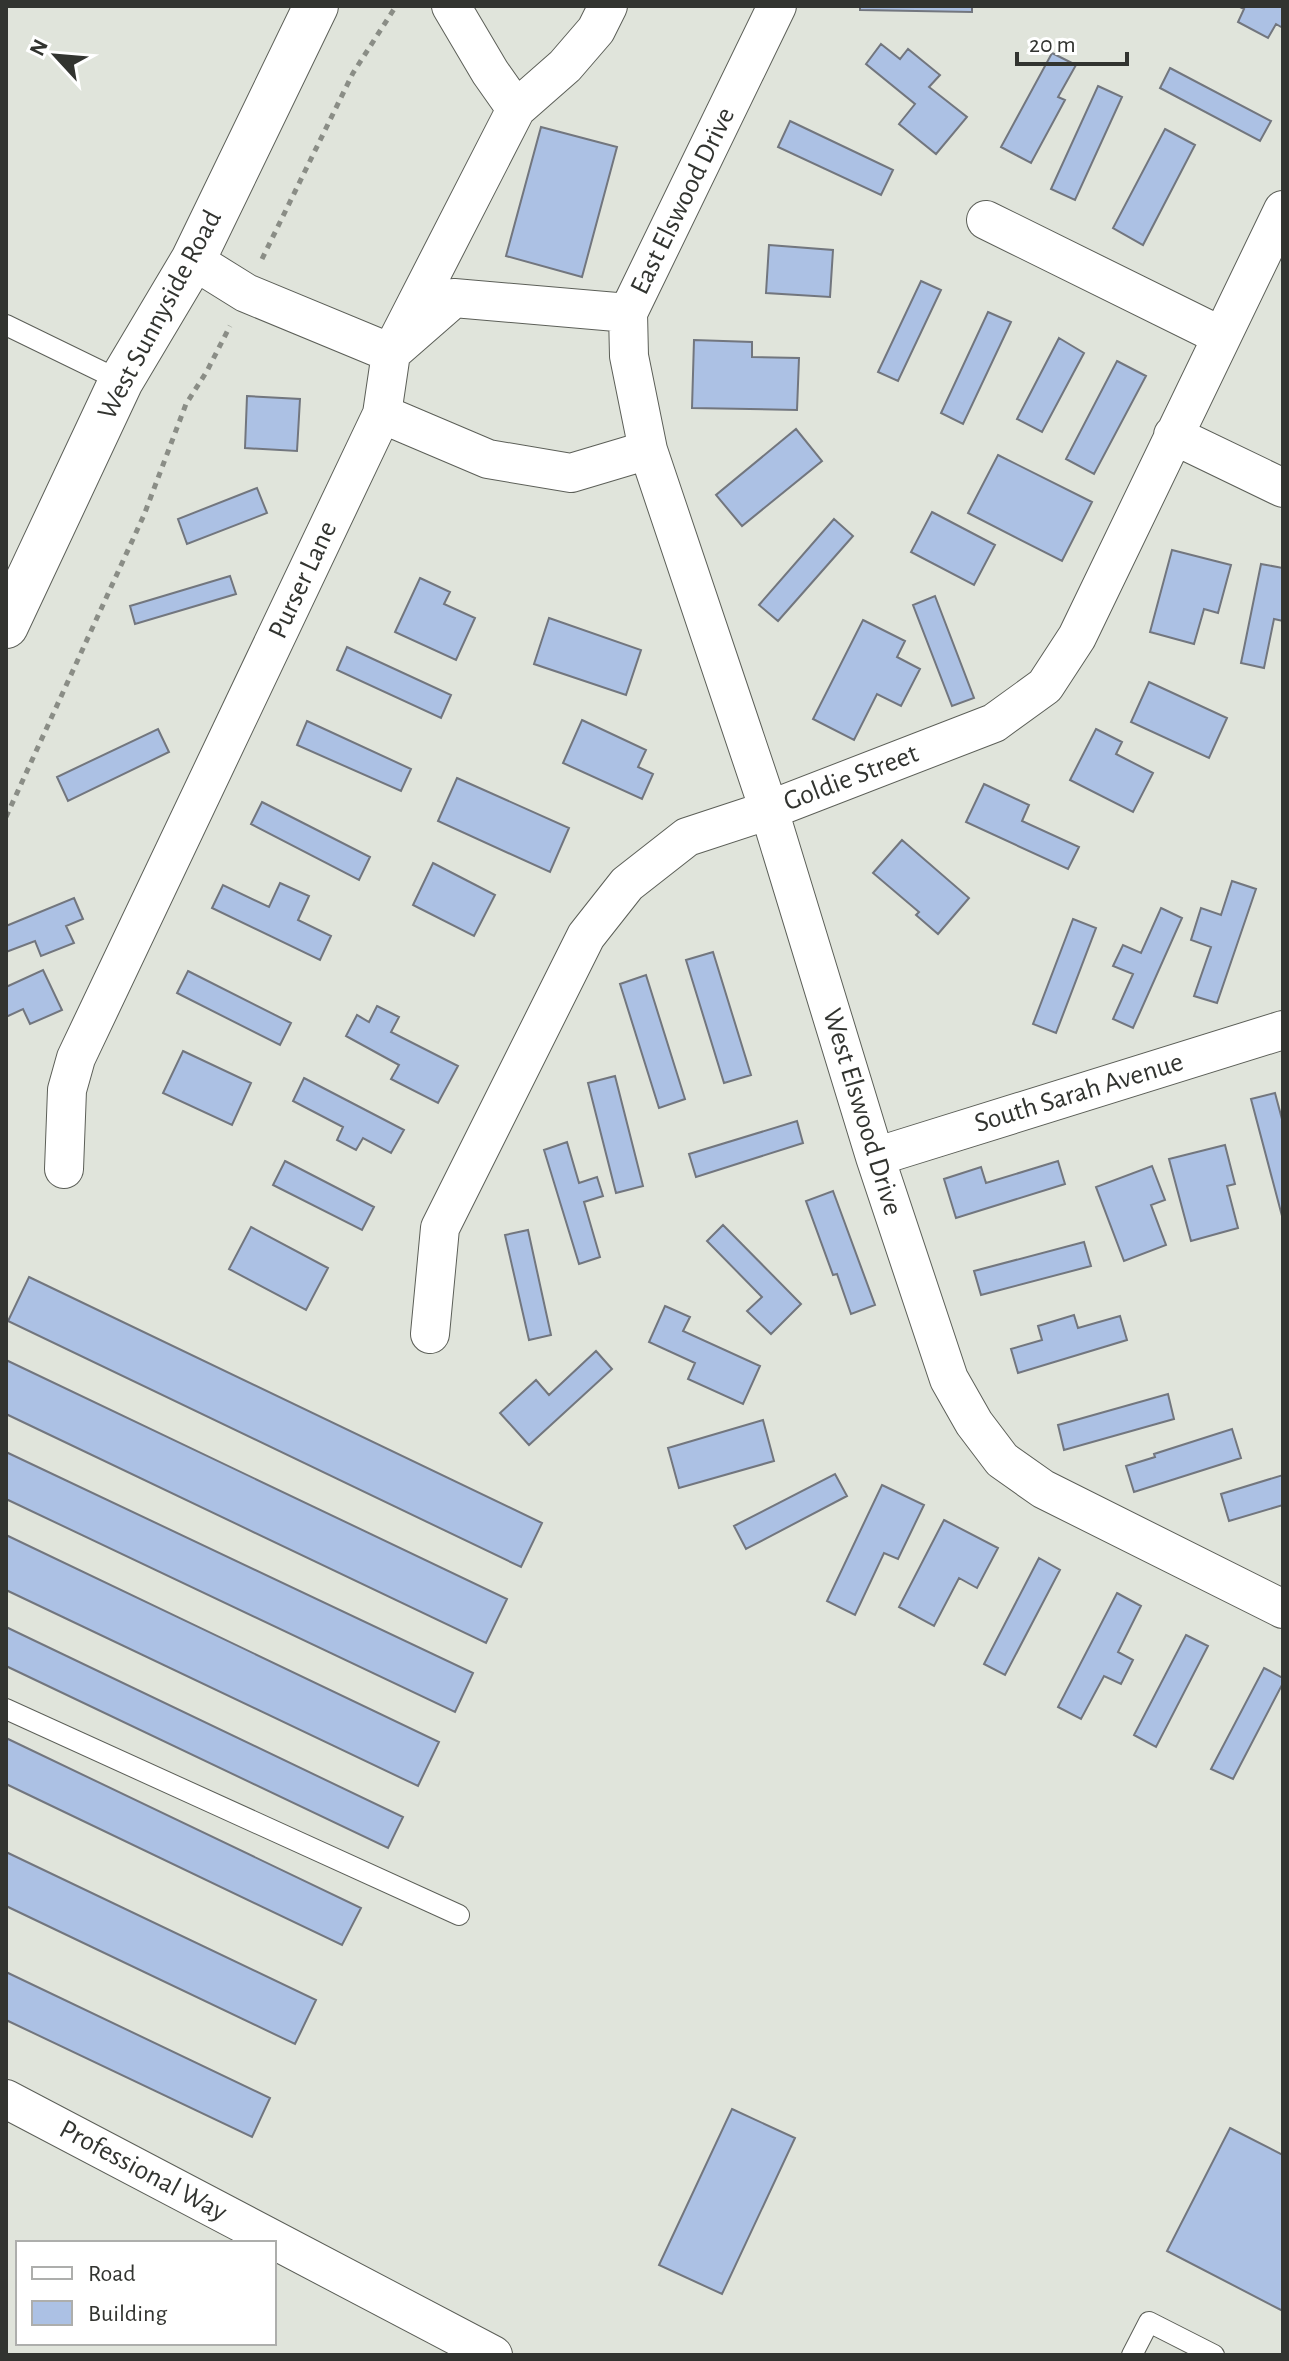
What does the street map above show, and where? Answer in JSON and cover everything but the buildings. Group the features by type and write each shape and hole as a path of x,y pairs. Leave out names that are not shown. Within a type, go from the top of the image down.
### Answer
{"main road":[{"name":"West Sunnyside Road","path":"6,626 121,381 193,260 316,6"}],"street":[{"path":"451,6 516,109 565,66 596,30 608,6"},
{"name":"East Elswood Drive","path":"648,450 629,356 628,313 777,6"},
{"name":"Purser Lane","path":"64,1169 67,1090 76,1058 382,414 391,353 516,109"},
{"name":"Goldie Street","path":"430,1334 440,1228 586,936 627,884 687,837 769,810 994,723 1045,686 1077,637 1283,210"},
{"path":"986,220 1221,336"},
{"path":"193,260 246,293 391,353 454,298 628,313"},
{"path":"382,414 488,459 571,473 648,450"},
{"path":"1173,435 1283,488"},
{"name":"West Elswood Drive","path":"648,450 769,810 875,1157 949,1379 974,1423 1002,1460 1043,1489 1283,1609"},
{"name":"South Sarah Avenue","path":"875,1157 1283,1030"},
{"name":"Professional Way","path":"6,2099 493,2355"}],"lane":[{"path":"6,325 121,381"},
{"path":"6,1709 459,1915"},
{"path":"1132,2355 1149,2322 1214,2355"}],"path":[{"path":"283,218 353,73 396,6"},
{"path":"6,817 144,515 186,404 203,377"}]}
